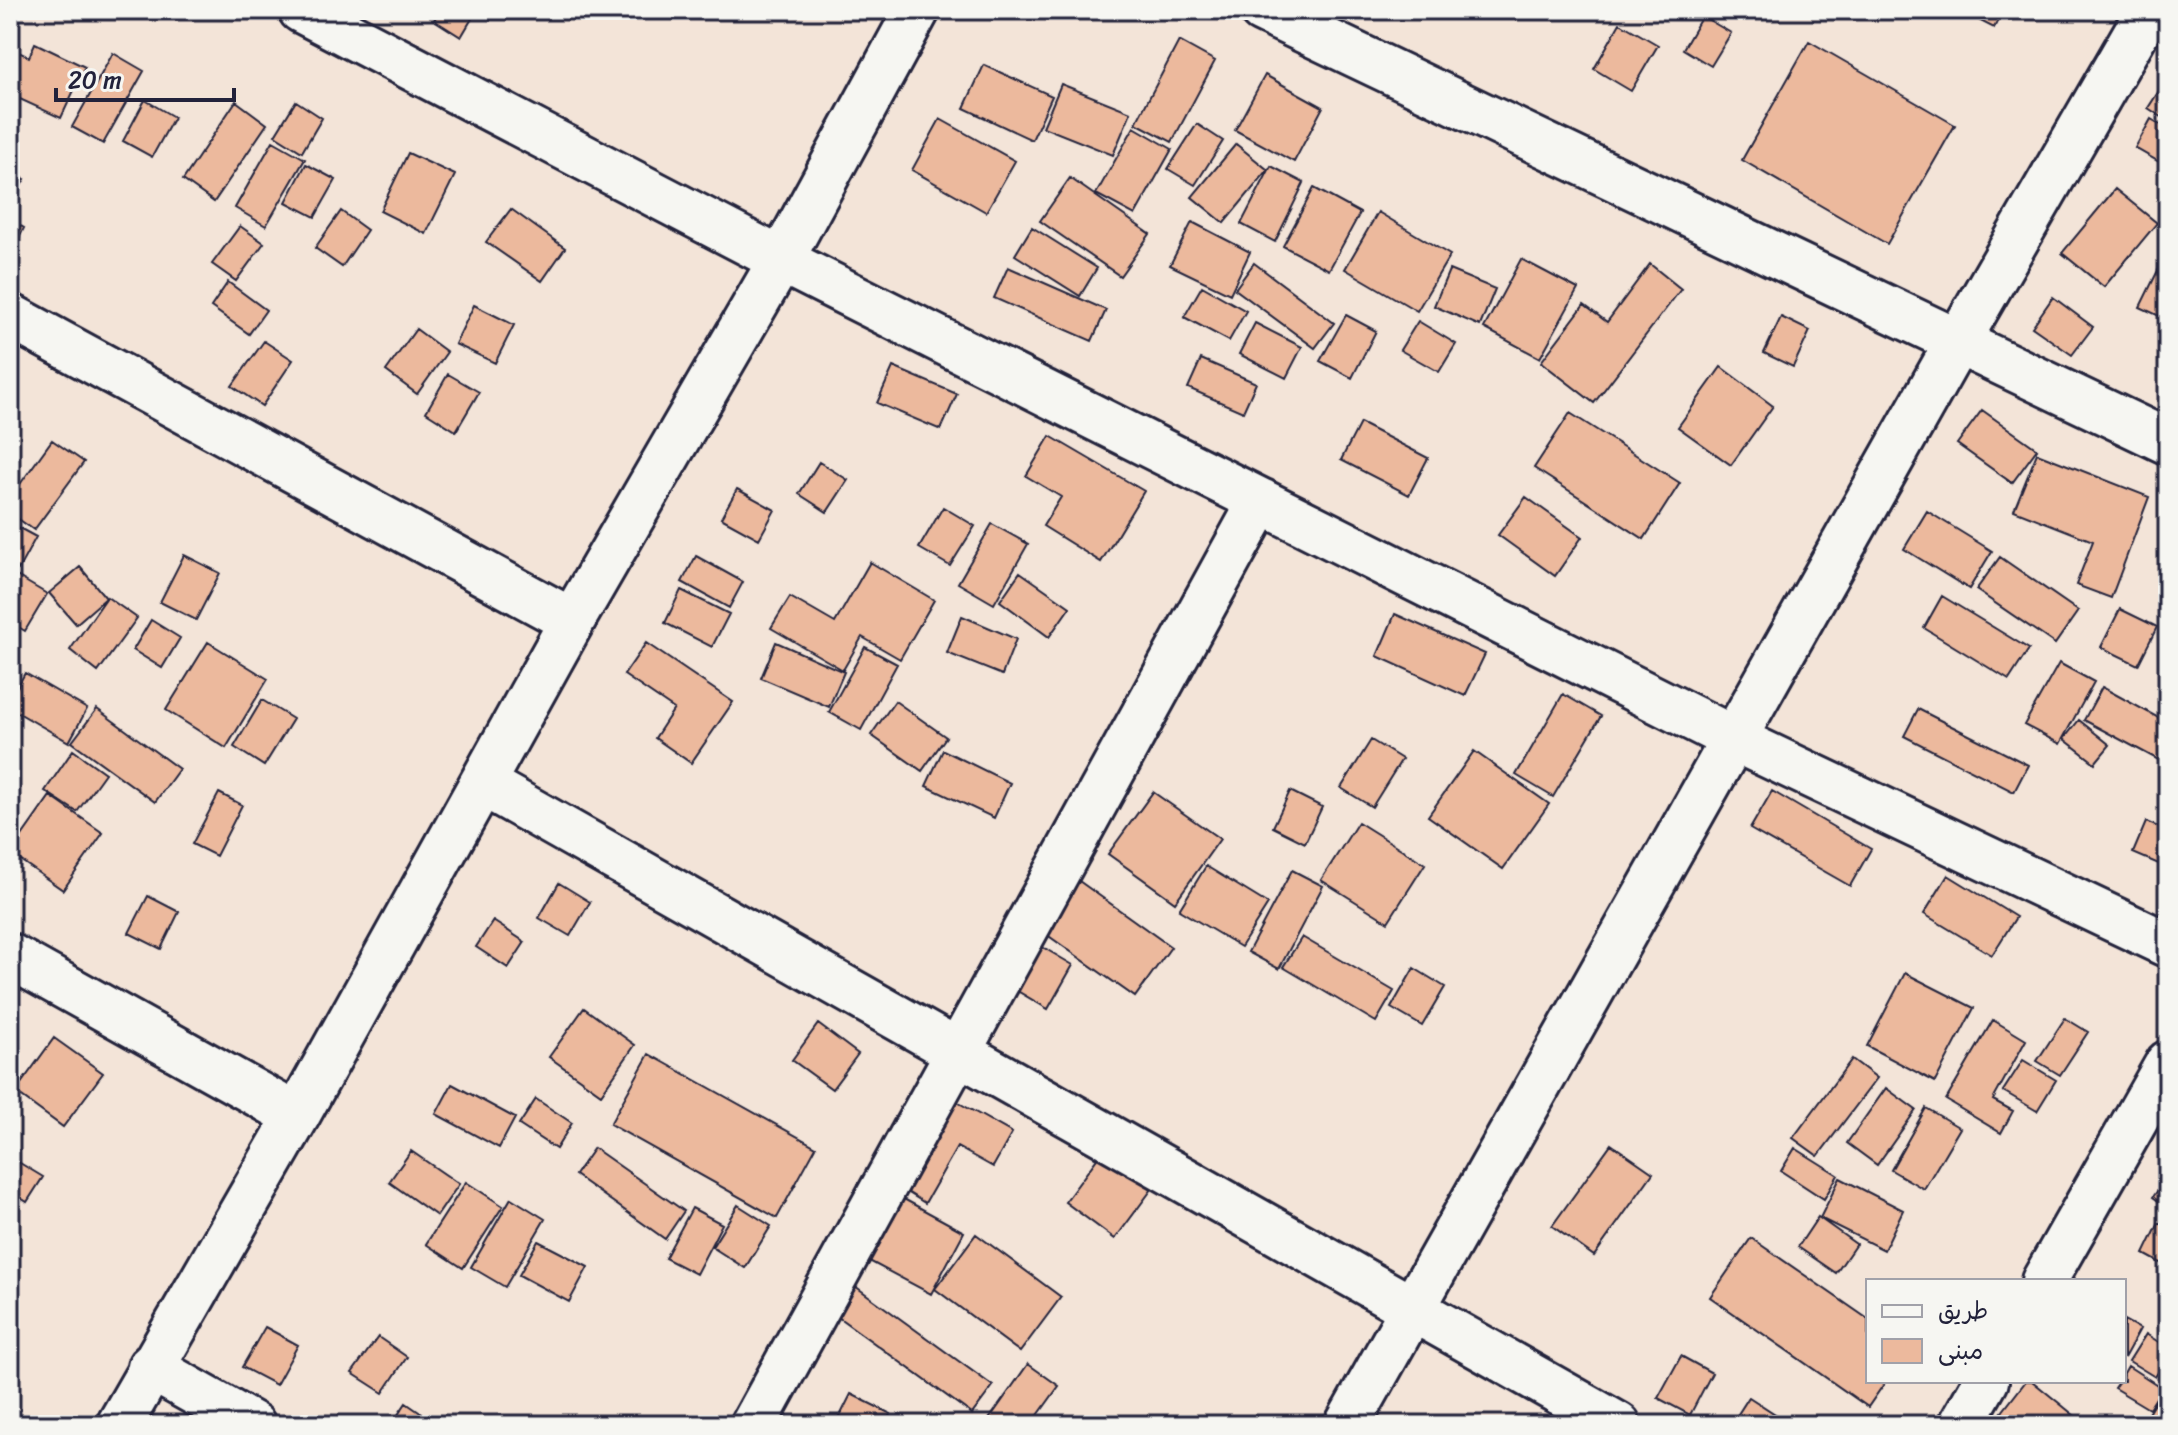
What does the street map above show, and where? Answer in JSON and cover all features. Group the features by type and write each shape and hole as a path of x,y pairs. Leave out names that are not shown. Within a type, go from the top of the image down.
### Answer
{"street":[{"path":"301,10 781,260 1734,739 2168,945"},
{"path":"119,1425 297,1116 572,621 781,260 917,10"},
{"path":"1262,10 2168,442"},
{"path":"1347,1425 1958,341 2149,10"},
{"path":"10,316 572,621"},
{"path":"753,1425 1261,501"},
{"path":"482,783 1618,1425"},
{"path":"10,956 297,1116"},
{"path":"2045,1279 2168,1063"},
{"path":"150,1367 253,1425"},
{"path":"1961,1425 1985,1383"}],"building":[{"path":"440,10 477,10 461,37 434,20"},
{"path":"1959,10 2003,10 1994,28"},
{"path":"1702,16 1731,33 1711,66 1683,49"},
{"path":"1620,23 1658,45 1631,91 1594,69"},
{"path":"1179,41 1215,61 1172,142 1136,123"},
{"path":"1809,41 1955,125 1887,244 1742,160"},
{"path":"35,43 85,67 61,118 20,99 10,121 10,48 29,57"},
{"path":"113,53 144,71 103,144 72,127"},
{"path":"984,65 1052,96 1032,140 964,108"},
{"path":"1265,75 1323,107 1294,162 1235,130"},
{"path":"2168,77 2168,121 2148,108"},
{"path":"1061,84 1131,112 1113,155 1043,127"},
{"path":"145,100 174,117 152,157 123,141"},
{"path":"236,101 267,124 214,202 183,180"},
{"path":"296,101 322,118 302,152 275,135"},
{"path":"940,119 1015,161 986,212 912,170"},
{"path":"2151,119 2168,129 2168,167 2135,148"},
{"path":"1197,124 1223,141 1195,185 1168,169"},
{"path":"1134,127 1172,149 1135,215 1096,194"},
{"path":"273,141 305,159 266,226 235,208"},
{"path":"1236,144 1268,170 1224,223 1192,197"},
{"path":"408,153 455,175 426,234 380,211"},
{"path":"306,164 336,180 315,217 286,202"},
{"path":"1271,166 1304,183 1275,242 1241,224"},
{"path":"10,170 25,179 10,203"},
{"path":"1070,178 1150,234 1120,276 1040,221"},
{"path":"1314,188 1360,213 1329,270 1283,246"},
{"path":"2115,189 2157,223 2104,287 2062,253"},
{"path":"511,209 565,248 542,281 486,242"},
{"path":"341,211 367,230 342,267 315,248"},
{"path":"1378,212 1450,255 1417,311 1345,269"},
{"path":"10,220 24,228 11,255 10,255"},
{"path":"1192,222 1250,252 1230,294 1170,265"},
{"path":"240,226 264,243 236,281 212,264"},
{"path":"1032,227 1097,268 1080,296 1015,255"},
{"path":"2168,250 2168,320 2140,307"},
{"path":"1521,259 1578,289 1540,358 1484,328"},
{"path":"1254,263 1334,323 1315,348 1235,289"},
{"path":"1650,264 1681,289 1594,403 1541,362 1584,305 1607,322"},
{"path":"1008,267 1106,310 1092,341 994,298"},
{"path":"1449,270 1495,289 1480,326 1434,306"},
{"path":"228,282 266,310 249,334 211,307"},
{"path":"1202,286 1246,311 1229,341 1184,317"},
{"path":"2053,297 2093,327 2072,355 2032,327"},
{"path":"474,305 514,325 495,363 455,344"},
{"path":"1346,315 1376,331 1352,378 1320,361"},
{"path":"1781,317 1810,331 1793,367 1764,353"},
{"path":"1418,321 1456,344 1439,372 1400,350"},
{"path":"1255,323 1302,347 1286,378 1239,354"},
{"path":"416,329 447,352 417,394 386,371"},
{"path":"264,341 293,360 262,406 232,386"},
{"path":"1201,359 1256,383 1243,412 1188,388"},
{"path":"893,367 957,394 941,430 877,403"},
{"path":"1721,367 1773,406 1731,465 1678,427"},
{"path":"448,374 479,392 456,431 426,412"},
{"path":"1982,410 2037,449 2012,483 1957,444"},
{"path":"1570,413 1680,483 1644,539 1534,468"},
{"path":"1360,423 1428,458 1409,495 1341,460"},
{"path":"1050,436 1144,491 1101,562 1043,526 1061,497 1026,476"},
{"path":"52,440 84,462 34,530 10,513 10,498"},
{"path":"2037,453 2149,497 2111,598 2076,585 2093,541 2014,510"},
{"path":"819,462 848,480 827,512 799,494"},
{"path":"737,489 775,510 759,539 721,518"},
{"path":"1526,497 1582,537 1555,576 1498,535"},
{"path":"943,507 975,526 950,566 919,548"},
{"path":"1927,511 1992,551 1969,589 1904,549"},
{"path":"10,523 36,537 18,570 10,566"},
{"path":"992,524 1028,544 994,604 958,583"},
{"path":"184,555 220,573 196,620 160,602"},
{"path":"696,556 743,582 729,608 682,582"},
{"path":"2000,557 2078,611 2055,644 1976,590"},
{"path":"870,562 934,600 900,659 862,637 843,670 771,628 790,597 835,623"},
{"path":"80,567 106,598 76,624 49,593"},
{"path":"1020,572 1070,607 1049,637 1000,601"},
{"path":"15,575 47,594 25,631 10,622 10,583"},
{"path":"681,590 729,614 712,647 665,623"},
{"path":"1942,596 2029,649 2009,680 1924,628"},
{"path":"107,597 137,618 98,672 70,650"},
{"path":"2120,609 2157,627 2138,665 2101,647"},
{"path":"1395,614 1485,654 1465,696 1377,656"},
{"path":"962,616 1016,639 1002,675 947,653"},
{"path":"151,620 180,638 162,668 133,650"},
{"path":"208,642 268,679 226,748 166,710"},
{"path":"776,642 844,672 829,707 761,678"},
{"path":"646,643 733,702 691,763 655,738 674,709 624,675"},
{"path":"865,647 897,664 861,730 829,712"},
{"path":"2059,663 2094,682 2060,744 2024,725"},
{"path":"25,673 87,709 69,742 10,708 10,700"},
{"path":"2102,687 2168,723 2168,765 2084,720"},
{"path":"1563,694 1601,716 1553,797 1516,775"},
{"path":"262,700 293,719 264,766 234,747"},
{"path":"895,701 946,737 922,771 871,735"},
{"path":"97,709 179,769 155,802 72,742"},
{"path":"1918,709 2028,765 2014,792 1904,736"},
{"path":"2079,720 2110,745 2095,763 2064,739"},
{"path":"1371,740 1402,759 1372,807 1341,788"},
{"path":"73,750 105,773 77,812 45,791"},
{"path":"943,750 1010,783 994,818 926,786"},
{"path":"1474,751 1549,804 1503,869 1428,816"},
{"path":"1290,791 1322,807 1305,843 1273,827"},
{"path":"1772,791 1871,849 1850,886 1750,829"},
{"path":"1153,792 1220,839 1175,902 1108,854"},
{"path":"219,793 242,805 216,856 192,844"},
{"path":"50,796 103,833 63,890 10,853"},
{"path":"1358,822 1425,864 1388,922 1321,880"},
{"path":"2146,822 2168,831 2168,868 2133,853"},
{"path":"1206,866 1268,904 1241,947 1179,910"},
{"path":"1292,870 1323,886 1279,969 1248,952"},
{"path":"1948,875 2016,917 1992,955 1924,914"},
{"path":"1072,876 1171,947 1135,997 1036,927"},
{"path":"559,883 590,902 570,936 539,918"},
{"path":"148,896 179,912 161,949 129,933"},
{"path":"493,921 525,942 508,968 476,947"},
{"path":"1302,937 1394,991 1376,1022 1283,967"},
{"path":"1027,938 1073,965 1048,1009 1002,982"},
{"path":"1414,968 1445,987 1422,1026 1391,1008"},
{"path":"1905,973 1974,1008 1935,1082 1867,1046"},
{"path":"584,1008 635,1045 601,1094 549,1057"},
{"path":"2065,1018 2088,1032 2060,1075 2037,1061"},
{"path":"1993,1020 2026,1040 1993,1100 2013,1111 2001,1133 1946,1100"},
{"path":"818,1024 858,1054 832,1089 792,1060"},
{"path":"54,1038 103,1073 63,1127 15,1092"},
{"path":"649,1054 816,1147 777,1218 610,1124"},
{"path":"1852,1059 1877,1078 1818,1156 1793,1138"},
{"path":"2023,1060 2056,1080 2037,1111 2003,1091"},
{"path":"452,1084 515,1118 499,1148 436,1114"},
{"path":"1886,1088 1916,1110 1877,1165 1847,1143"},
{"path":"943,1094 1012,1133 993,1167 957,1147 925,1203 894,1184"},
{"path":"536,1099 572,1123 556,1149 519,1125"},
{"path":"1926,1108 1960,1128 1924,1189 1891,1170"},
{"path":"1611,1144 1653,1173 1594,1256 1552,1226"},
{"path":"594,1148 684,1211 665,1239 575,1175"},
{"path":"1795,1148 1838,1175 1824,1199 1781,1171"},
{"path":"411,1151 459,1184 437,1216 389,1182"},
{"path":"1102,1152 1152,1189 1115,1239 1065,1202"},
{"path":"10,1157 43,1177 27,1202 10,1191"},
{"path":"2168,1176 2168,1208 2153,1197"},
{"path":"1840,1178 1903,1210 1884,1250 1820,1218"},
{"path":"466,1182 503,1206 463,1268 426,1244"},
{"path":"891,1192 964,1232 931,1294 858,1255"},
{"path":"511,1198 545,1219 505,1287 471,1267"},
{"path":"738,1205 771,1226 745,1268 712,1247"},
{"path":"692,1208 722,1224 696,1274 665,1258"},
{"path":"1818,1217 1856,1244 1836,1273 1798,1247"},
{"path":"2159,1223 2168,1228 2168,1267 2144,1254"},
{"path":"976,1234 1061,1297 1020,1352 935,1289"},
{"path":"1751,1238 1866,1318 1866,1383 1885,1383 1868,1407 1710,1297"},
{"path":"538,1241 588,1267 569,1302 519,1275"},
{"path":"848,1281 993,1386 972,1414 827,1309"},
{"path":"2126,1321 2140,1329 2126,1354"},
{"path":"265,1327 298,1345 276,1385 242,1367"},
{"path":"2146,1334 2168,1348 2168,1357 2155,1377 2129,1361"},
{"path":"378,1337 407,1357 383,1393 352,1373"},
{"path":"1681,1356 1712,1373 1690,1415 1658,1398"},
{"path":"1028,1364 1059,1386 1031,1425 985,1425"},
{"path":"2128,1366 2162,1388 2149,1409 2114,1388 2118,1383 2126,1383"},
{"path":"2168,1381 2168,1425 2152,1425 2144,1420"},
{"path":"2024,1383 2034,1383 2086,1425 1992,1425"},
{"path":"851,1394 891,1414 886,1425 836,1424"},
{"path":"1749,1397 1792,1425 1731,1425"},
{"path":"406,1403 438,1425 391,1425"}]}
